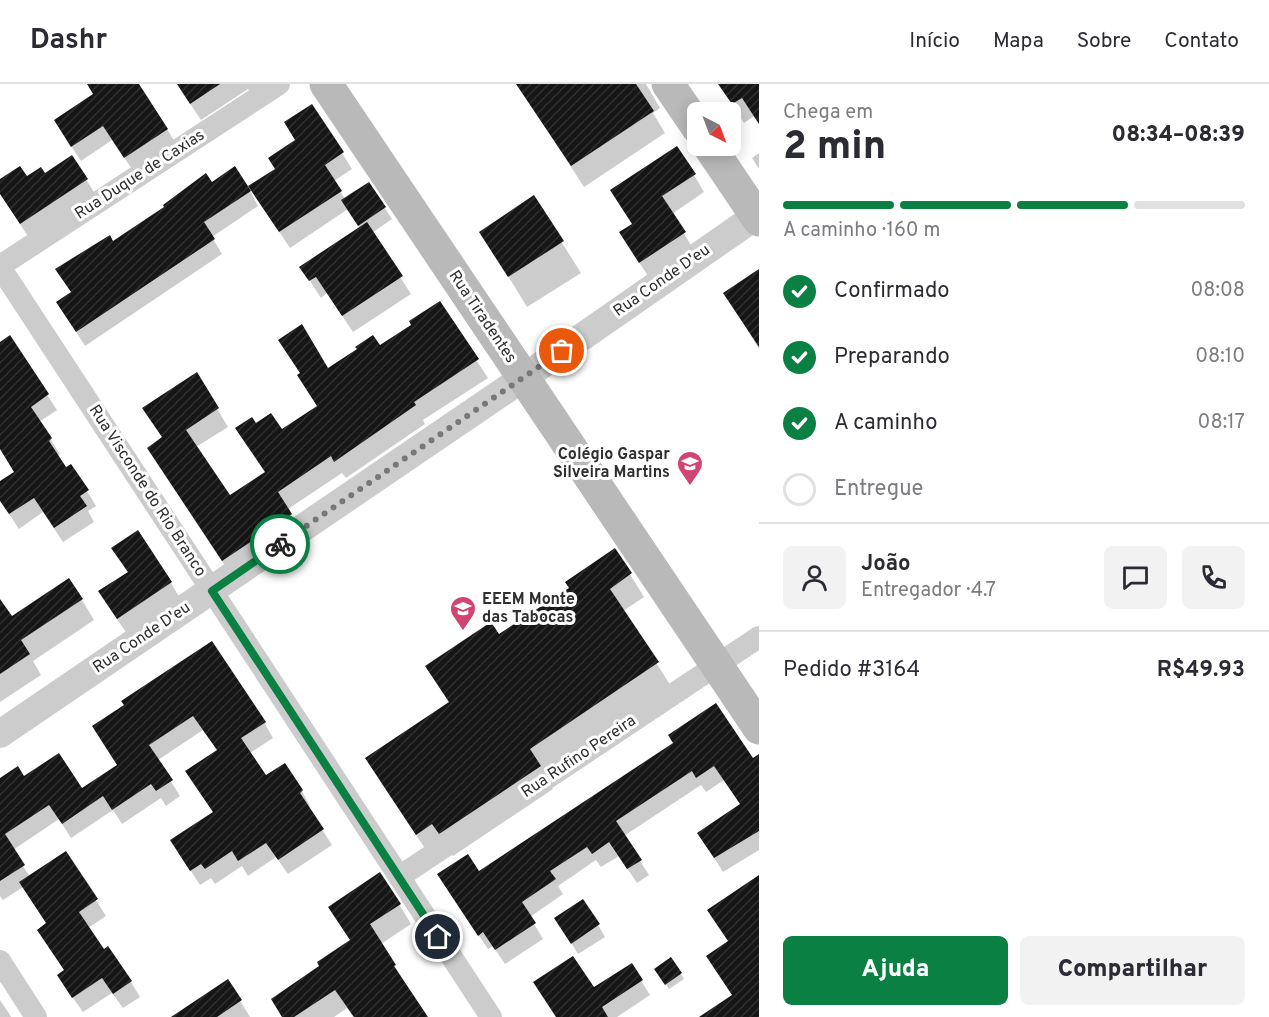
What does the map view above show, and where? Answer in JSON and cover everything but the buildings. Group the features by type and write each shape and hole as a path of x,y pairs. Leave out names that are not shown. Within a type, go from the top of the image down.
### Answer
{"main road":[{"name":"Rua Tiradentes","path":"326,84 759,728"},
{"path":"668,84 687,112"},
{"path":"717,156 758,217"}],"street":[{"name":"Rua Duque de Caxias","path":"0,266 279,84"},
{"name":"Rua Conde D'eu","path":"0,734 758,217"},
{"name":"Rua Visconde do Rio Branco","path":"0,266 491,1017"},
{"name":"Rua Rufino Pereira","path":"399,877 759,637"},
{"path":"0,961 36,1017"}],"way so far":[{"path":"280,544 562,351"}],"place":[{"name":"Colégio Gaspar Silveira Martins","path":"690,487"},
{"name":"EEEM Monte das Tabocas","path":"463,632"}],"route":[{"path":"280,544 212,591 438,937"}]}
